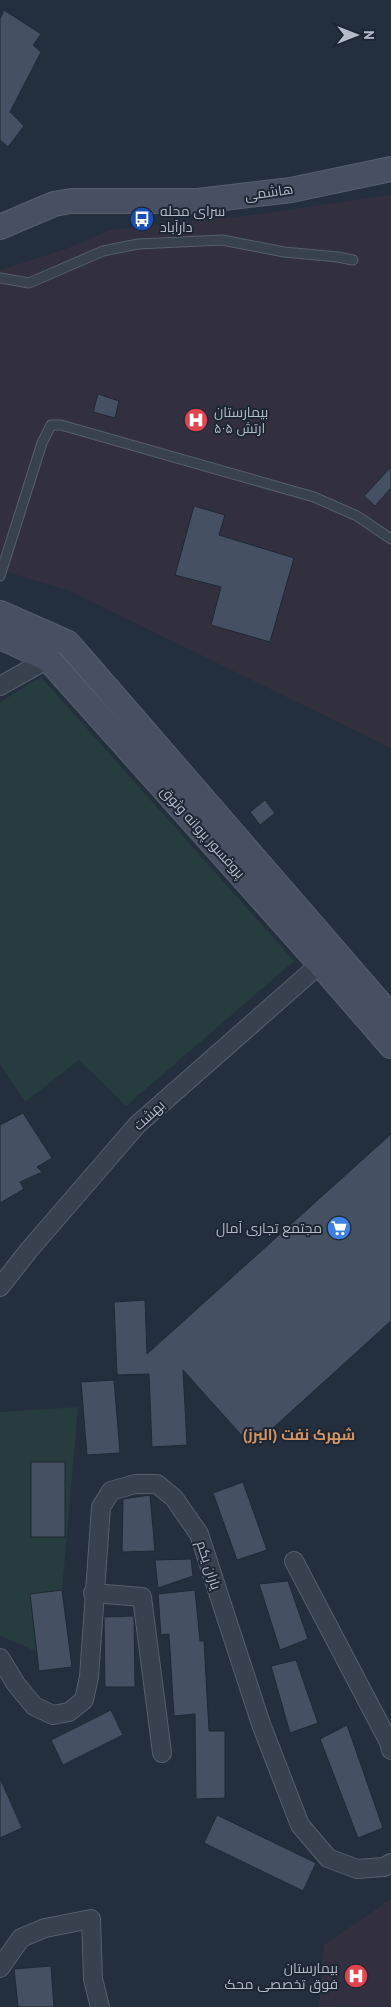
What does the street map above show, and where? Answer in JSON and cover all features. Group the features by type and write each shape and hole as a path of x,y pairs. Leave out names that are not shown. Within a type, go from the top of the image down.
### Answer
{"main road":[{"name":"هاشمی","path":"0,227 54,204 71,202 198,201 291,190 391,169"},
{"name":"پروفسور پروانه وثوق","path":"0,613 74,650 328,957 391,1046"},
{"name":"پروفسور پروانه وثوق","path":"0,637 48,659 328,957 391,1016"},
{"path":"48,659 74,650"}],"street":[{"path":"0,686 48,659"},
{"name":"بهشت","path":"0,1287 29,1250 137,1125 328,957"},
{"name":"یاران یکم","path":"0,1658 16,1684 34,1706 54,1715 69,1712 84,1700 89,1677 93,1593 101,1507 110,1491 135,1484 157,1484 174,1498 199,1534 261,1724 300,1825 328,1858 356,1869 384,1867 391,1863"},
{"path":"294,1561 391,1750"},
{"path":"93,1593 142,1597 162,1753"},
{"path":"0,1968 21,1938 45,1928 91,1919 93,1979 100,2007"}],"lane":[{"path":"0,278 29,283 103,251 138,244 222,240 284,252 338,256 352,260"},
{"path":"0,576 42,443 51,425 61,425 314,497 357,516 391,539"}],"shaded area":[{"name":"بیمارستان ۵۰۵ ارتش","path":"391,195 391,748 68,590 0,570 0,270 66,249 110,230 246,216"},
{"name":"بیمارستان فوق تخصصی محک","path":"391,1899 391,2006 319,2007 324,1945"}],"green space":[{"path":"41,677 294,961 126,1106 79,1060 25,1102 0,1064 0,702"},
{"path":"78,1407 62,1590 59,1661 0,1636 0,1412"}],"building":[{"path":"4,10 41,34 33,45 41,52 10,112 24,126 8,147 0,140 0,19"},
{"path":"98,394 119,401 115,418 93,412"},
{"path":"391,467 391,488 375,506 364,496"},
{"path":"194,506 225,515 219,535 294,558 270,642 211,625 221,587 175,575"},
{"path":"265,800 275,813 260,825 250,812"},
{"path":"23,1113 52,1158 37,1167 42,1172 20,1182 24,1189 0,1203 0,1125"},
{"name":"مجتمع تجاری آمال","path":"391,1134 391,1321 252,1447 183,1370 187,1445 152,1447 149,1374 117,1375 114,1302 145,1300 147,1354"},
{"path":"114,1380 120,1453 87,1455 81,1382"},
{"path":"31,1462 65,1462 65,1537 31,1537"},
{"path":"243,1482 267,1550 237,1560 213,1493"},
{"path":"150,1495 155,1551 122,1552 123,1499"},
{"path":"191,1559 193,1576 158,1588 155,1560"},
{"path":"288,1581 308,1639 280,1650 259,1584"},
{"path":"62,1590 72,1667 39,1671 30,1594"},
{"path":"195,1590 200,1641 204,1641 209,1731 225,1731 225,1798 196,1799 195,1714 174,1716 169,1634 161,1635 158,1594"},
{"path":"134,1616 135,1687 105,1687 104,1617"},
{"path":"296,1660 318,1723 290,1733 271,1666"},
{"path":"111,1710 123,1735 63,1765 51,1740"},
{"path":"347,1725 383,1828 358,1838 320,1739"},
{"path":"0,1778 22,1828 0,1838"},
{"path":"217,1815 316,1863 303,1891 204,1843"},
{"path":"51,1966 54,2007 18,2007 14,1969"}],"place":[{"name":"سرای محله دارآباد","path":"142,219"},
{"name":"بیمارستان ۵۰۵ ارتش","path":"196,420"},
{"name":"مجتمع تجاری آمال","path":"339,1228"},
{"name":"بیمارستان فوق تخصصی محک","path":"356,1976"}],"district":[{"name":"شهرک نفت (البرز)","path":"299,1435"}]}
